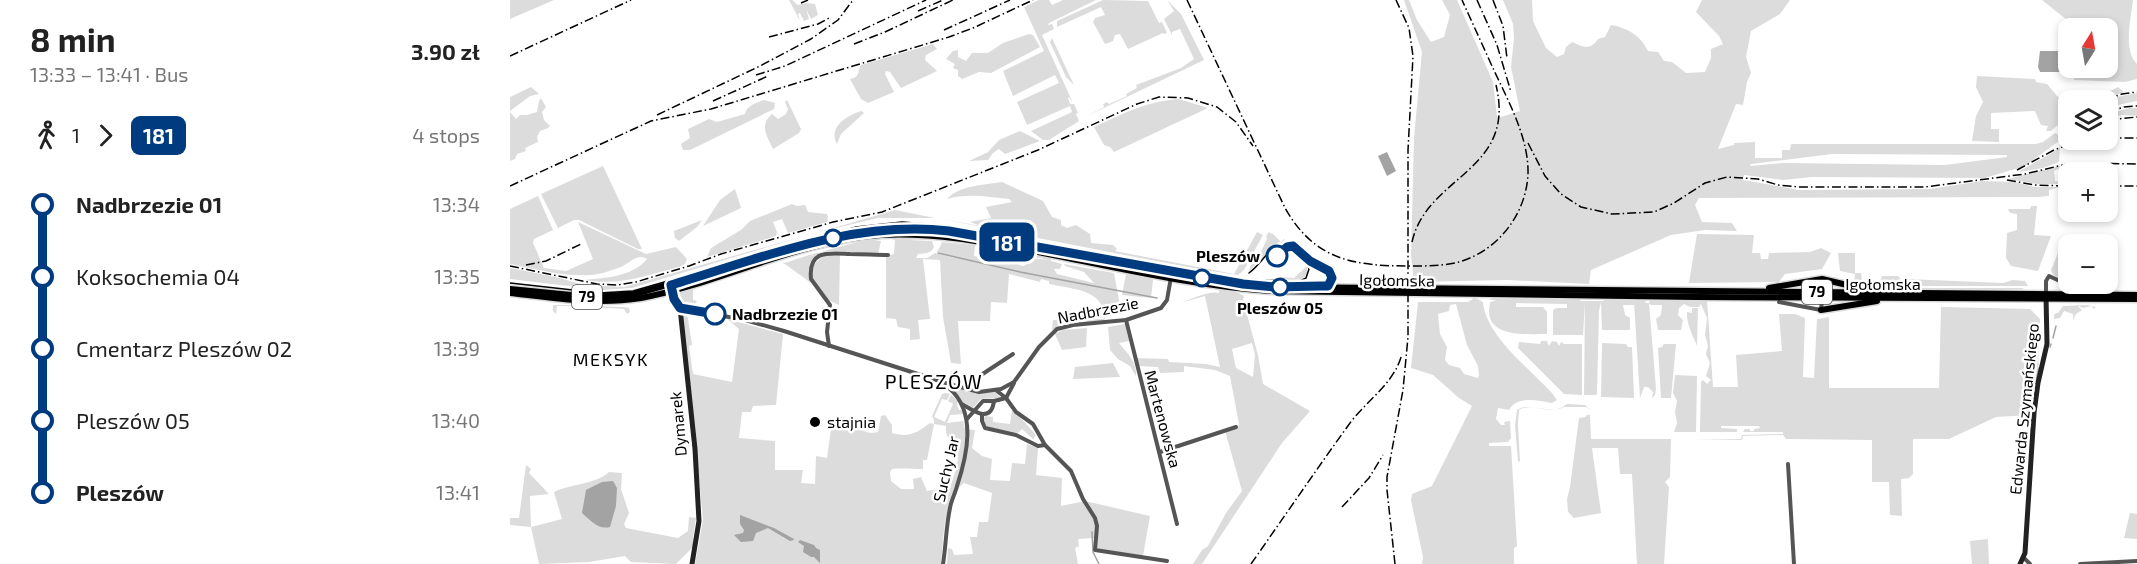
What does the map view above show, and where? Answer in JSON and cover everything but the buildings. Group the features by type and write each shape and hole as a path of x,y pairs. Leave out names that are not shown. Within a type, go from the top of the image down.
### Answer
{"main road":[{"name":"Igołomska","path":"510,293 601,302 640,298 836,237 871,230 904,228 949,231 1171,275 1262,286 1460,292 1895,296 2137,295"},
{"path":"1738,294 1822,279 1895,296"},
{"name":"Igołomska","path":"510,289 605,297 671,287"},
{"path":"1738,294 1779,302"},
{"path":"1821,310 1895,296"},
{"name":"Igołomska","path":"2046,296 2137,299"}],"street":[{"path":"829,346 827,332 830,305 811,279 814,261 821,255 832,252 888,255"},
{"name":"Nadbrzezie","path":"680,308 745,320 979,392 997,390 1014,382 1039,347 1057,329 1073,325 1126,320 1163,306 1168,297 1171,275"},
{"path":"2046,296 2048,277 2058,280"},
{"path":"1822,279 1822,290"},
{"name":"Dymarek","path":"671,287 680,308 695,449 699,521 692,564"},
{"name":"Edwarda Szymańskiego","path":"2020,564 2024,558 2034,413 2047,344 2046,296"},
{"path":"1779,302 1821,310 1822,300"},
{"name":"Martenowska","path":"1126,320 1177,524"},
{"path":"969,389 978,377 1013,354"},
{"path":"1006,398 1014,382"},
{"name":"Suchy Jar","path":"943,564 950,506 957,487 968,434 961,403 950,389 949,384"},
{"path":"997,390 1016,412 1033,424 1045,445 1071,471 1083,500 1095,518 1097,526 1095,550 1167,561"},
{"path":"966,419 984,400 1006,398"},
{"path":"961,403 982,414 990,412 994,400"},
{"path":"982,414 985,428 1016,435 1036,445 1045,445"},
{"path":"1160,452 1236,427"},
{"path":"1788,464 1794,564"},
{"path":"2024,558 2030,564"},
{"path":"2080,564 2137,561"}],"shaded area":[{"path":"510,0 554,0 510,19"},
{"path":"789,0 798,5 815,4 818,15 811,19 806,9 809,19 804,21 800,13 798,14 800,21"},
{"path":"1039,0 1049,0 1052,5 1063,0 1096,0 1049,23 1048,25 1052,24 1054,29 1042,35 1073,103 1069,97 1070,104 1074,104 1078,113 1076,114 1079,121 1049,140 1043,140 1031,131 1072,112 1070,106 1027,125 1017,102 1059,83 1055,75 1013,96 1003,71 1044,51 1024,7"},
{"path":"1103,0 1148,1 1167,33 1128,49 1120,34 1115,35 1113,41 1105,44 1093,22 1095,18 1105,15 1101,7 1057,27 1057,21"},
{"path":"1167,0 1181,14 1204,60 1087,116 1104,107 1103,104 1107,102 1109,104 1127,96 1126,94 1137,88 1136,85 1181,68 1194,59 1180,29 1172,32 1172,35 1164,19 1174,11"},
{"path":"1404,0 1409,0 1417,20 1431,42 1444,37 1450,15 1442,0 1457,0 1493,82 1497,116 1501,117 1520,111 1511,67 1513,24 1503,0 1532,0 1533,21 1546,48 1557,57 1564,54 1566,47 1572,42 1589,47 1598,39 1605,37 1611,25 1633,34 1642,41 1648,51 1658,52 1664,61 1672,62 1686,73 1705,72 1711,58 1711,49 1723,44 1719,36 1696,12 1702,0 1790,0 1780,14 1751,31 1746,57 1751,73 1743,105 1736,104 1718,149 1734,145 1734,143 1755,142 1755,158 1782,158 1782,150 1790,150 1791,144 2036,144 2055,133 2058,135 2058,142 2025,166 1985,178 1811,177 1783,180 1744,175 1743,180 1799,190 1930,189 1982,181 2058,187 2049,190 2049,196 2038,197 1699,198 1695,205 1702,222 1732,223 1737,231 1705,230 1671,235 1591,270 1589,284 1508,280 1414,282 1411,255 1414,138 1422,52","holes":["1832,154 2007,155 2007,157 1945,165 1782,163 1750,166 1751,164"]},
{"path":"2042,0 2133,0 2129,42 2130,51 2137,64 2137,79 2125,82 2074,80 2074,78 2118,78 2118,18 2064,18"},
{"path":"1029,34 1033,35 1040,47 991,73 979,72 962,79 958,76 958,70 953,68 955,64 946,59 953,51 958,50 958,57 966,61 972,53 988,53 1003,43"},
{"path":"1052,38 1074,85 1066,77 1050,42"},
{"path":"933,44 937,49 926,55 925,60 937,71 901,88 890,72 886,71 885,74 894,92 868,103 861,99 850,79 857,76 861,65"},
{"path":"2040,51 2058,51 2058,72 2040,72 2038,67"},
{"path":"1977,76 2035,79 2036,82 2047,84 2058,97 2058,125 2051,131 2046,131 2048,126 2041,125 2035,111 1991,113 1991,129 1999,129 1999,142 1972,141 1976,116 1983,102 1976,87"},
{"path":"531,87 539,94 530,96 510,111 510,97"},
{"path":"2118,87 2124,92 2118,94 2118,90 2112,90"},
{"path":"2137,93 2137,101 2118,105 2118,97"},
{"path":"541,98 546,107 542,112 544,120 550,126 540,131 537,137 538,142 525,148 526,151 517,154 515,159 510,161 510,112 516,119 520,115 537,112"},
{"path":"1179,99 1208,108 1114,152 1110,147 1104,145 1094,127 1145,105"},
{"path":"764,100 775,103 774,109 690,150 683,150 681,144 690,138 688,129 709,119 717,122 745,114 750,106"},
{"path":"787,100 801,129 799,133 773,149 765,131 766,122 772,114 778,119 786,114 788,109 785,102"},
{"path":"2137,108 2137,116 2118,116 2118,111"},
{"path":"861,111 864,113 841,134 837,144 835,132 837,127 844,119"},
{"path":"1020,131 1040,141 1005,154 999,149 988,160 969,161 988,152 999,140"},
{"path":"2060,150 2059,162 2043,168 2020,171"},
{"path":"1387,152 1396,171 1387,176 1378,156"},
{"path":"603,166 642,249 579,220 558,228 541,194"},
{"path":"2058,166 2058,169 2054,171 2055,181 2058,184 2037,184 2007,179"},
{"path":"1002,182 1043,201 1052,217 1061,220 1061,225 1067,228 1076,225 1090,234 1091,243 1113,245 1117,249 1115,251 1234,274 1257,232 1263,235 1244,270 1238,275 1191,268 941,219 981,226 970,222 991,218 986,207 1012,202 1009,199 978,196 947,199 965,188"},
{"path":"735,189 741,208 703,226 720,200"},
{"path":"538,196 553,230 534,239 533,243 544,268 566,271 593,259 578,222 646,254 676,247 687,259 685,264 643,277 597,282 583,280 626,273 634,270 647,259 639,257 618,268 590,275 560,274 510,264 510,209"},
{"path":"792,204 805,205 808,212 827,214 827,222 788,233 782,219 773,222 777,232 776,236 707,257 711,248 741,230 750,221"},
{"path":"2031,206 2037,206 2034,235 2051,236 2038,271 2011,266 2006,258 2007,233 2017,230 2017,214 2010,213 2008,209 2030,209"},
{"path":"895,210 935,218 878,218 820,232"},
{"path":"702,220 679,241 675,238 674,231"},
{"path":"1270,231 1281,242 1284,239 1289,244 1279,242 1248,272 1253,261 1256,262"},
{"path":"811,234 632,288 601,290 510,279 510,268 584,285 624,287"},
{"path":"1697,234 1754,235 1752,253 1760,253 1761,259 1768,259 1769,253 1810,252 1821,248 1831,253 1822,269 1785,274 1779,282 1689,283"},
{"path":"880,238 874,240 881,241 878,254 823,252 858,242 841,244"},
{"path":"891,239 932,241 934,247 931,251 918,254 916,258 927,258 935,253 960,259 937,252 941,242 975,245 974,256 992,260 1007,259 1011,254 1016,254 1019,265 1024,266 1031,258 1049,260 1019,254 1021,253 1050,258 1051,261 1062,264 1060,269 1054,269 1057,274 1094,283 1084,272 1064,264 1114,273 1121,311 1107,312 1104,321 1064,324 1052,330 1053,320 1104,319 1103,309 1093,296 1086,292 1049,284 1049,281 1041,279 1040,282 1009,274 1007,303 991,302 990,321 958,321 961,364 951,363 943,317 940,260 923,259 930,319 918,320 920,339 910,340 910,329 898,327 896,319 886,318 886,256 894,254 895,240"},
{"path":"820,252 811,266 811,283 782,264 812,254 812,257 813,254"},
{"path":"1838,253 1855,253 1855,273 1861,273 1862,282 1880,282 1882,276 1898,276 1900,286 1854,284 1855,274 1840,271"},
{"path":"2058,253 2058,279 2051,270"},
{"path":"832,254 840,255 839,305 828,300 811,277 817,261"},
{"path":"1307,266 1307,274 1301,280 1291,281 1279,277 1294,278"},
{"path":"1126,274 1162,281 1151,279 1153,280 1151,298 1122,295"},
{"path":"1907,279 2003,283 2013,280 2025,281 2028,286 1903,286"},
{"path":"1904,288 2022,288 2024,289 1964,291"},
{"path":"696,289 693,290 693,300 697,301 693,308 690,308 691,304 678,302 676,297 679,299 680,291"},
{"path":"1219,290 1235,291 1244,296 1243,300 1258,355 1263,384 1310,411 1282,443 1202,564 1193,564 1202,550 1208,546 1226,513 1242,491 1225,431 1238,428 1239,424 1230,376 1215,370 1184,366 1184,372 1160,373 1158,367 1138,366 1135,358 1168,359 1169,362 1220,367 1205,296 1180,303 1206,294 1219,293","holes":["1252,343 1255,355 1253,377 1236,368 1232,349"]},
{"path":"1471,297 1482,300 1477,299 1483,302 1486,315 1500,339 1557,400 1552,403 1522,401 1517,402 1509,410 1498,408 1496,419 1501,425 1510,421 1511,438 1508,442 1489,443 1489,446 1511,446 1517,546 1514,548 1514,564 1422,564 1423,557 1411,500 1412,494 1432,486 1472,406 1459,398 1433,375 1411,368 1418,302 1468,302 1473,299","holes":["1456,304 1467,345 1478,366 1478,378 1464,374 1460,368 1449,365 1445,360 1447,347 1440,334 1438,314 1449,311 1450,305"]},
{"path":"1493,298 1604,301 1603,299 1644,298 1646,303 1649,303 1655,395 1652,398 1653,392 1648,387 1644,387 1640,398 1634,302 1634,305 1623,305 1625,315 1630,318 1630,330 1602,330 1601,302 1597,393 1596,395 1584,395 1585,302 1583,335 1553,335 1553,310 1567,308 1567,304 1516,303 1516,307 1543,307 1547,312 1547,334 1520,334 1495,326 1489,311 1490,302 1497,300 1489,300"},
{"path":"1650,299 1707,300 1713,387 1738,387 1736,355 1782,351 1779,314 1795,314 1805,318 1803,377 1814,378 1817,319 1829,317 1829,388 1939,388 1941,307 2030,309 2040,319 2038,371 2033,386 2029,415 1996,417 1949,439 1913,439 1913,474 1909,478 1901,479 1902,516 1890,515 1889,482 1872,482 1872,440 1786,439 1783,435 1743,436 1742,440 1694,440 1741,439 1742,435 1783,434 1783,432 1743,432 1745,429 1754,431 1760,428 1759,426 1721,426 1721,428 1737,429 1737,432 1700,432 1701,382 1703,380 1707,384 1711,380 1706,376 1710,363 1706,354 1707,318 1701,304 1699,307 1690,307 1684,304 1679,308 1678,315 1683,320 1681,330 1658,330 1656,319 1661,315 1662,305 1649,303"},
{"path":"553,305 557,305 556,314 553,311"},
{"path":"561,305 624,307 629,308 630,312 627,314 624,309"},
{"path":"2077,305 2082,310 2073,320 2073,314 2064,311 2060,318 2054,319 2054,314 2058,313 2063,306"},
{"path":"2078,305 2087,305 2096,307 2094,309 2091,306 2083,308"},
{"path":"1692,308 1698,308 1697,346 1687,317 1687,312 1692,313"},
{"path":"683,312 687,312 693,374 732,382 739,329 727,319 783,334 776,405 753,406 751,412 742,412 739,438 775,441 775,470 803,470 801,483 815,484 816,456 827,458 832,421 841,423 838,418 845,417 860,429 873,433 878,432 881,416 885,415 892,425 892,433 913,434 930,423 934,424 932,416 942,394 946,393 950,394 947,400 942,399 934,417 945,422 953,404 948,401 951,395 958,401 959,410 962,410 963,414 950,415 947,423 963,421 965,429 975,430 972,448 982,456 992,459 990,480 1010,481 1012,463 1025,464 1027,444 1038,448 1036,475 1062,478 1061,506 1085,501 1150,516 1143,556 1096,550 1097,524 1091,510 1095,534 1094,538 1078,539 1079,546 1075,548 1078,564 947,564 948,548 952,549 954,555 973,554 970,537 977,537 979,522 988,522 992,493 964,483 952,499 945,520 941,564 695,564 703,520","holes":["934,424 946,426 948,437 959,439 957,467 950,487 927,491 921,477 913,479 914,489 901,489 891,481 892,469 923,469 923,460 927,460"]},
{"path":"1125,324 1129,341 1119,343 1133,362 1136,376 1130,366 1118,359 1110,350 1108,327"},
{"path":"1087,328 1086,347 1062,350 1055,334 1062,330"},
{"path":"1541,341 1547,341 1549,346 1552,341 1557,342 1559,346 1561,342 1582,344 1582,395 1564,394 1518,348 1519,342 1540,344"},
{"path":"1602,343 1626,344 1632,347 1634,398 1601,397"},
{"path":"1664,344 1676,344 1671,398 1661,398 1658,348"},
{"path":"1113,363 1120,377 1073,379 1075,367"},
{"path":"1675,375 1697,376 1696,432 1674,432 1677,423 1675,412 1677,401 1673,393"},
{"path":"951,385 978,393 995,392 1001,398 981,399 973,408 962,401"},
{"path":"1567,404 1585,405 1590,410 1586,407 1564,407 1555,410"},
{"path":"1527,407 1534,408 1519,410 1520,462 1518,461 1515,426 1517,410"},
{"path":"1012,411 1036,435 1033,439 1022,429 1018,433 987,427 983,420 985,416 993,417 993,422 1010,424"},
{"path":"1590,415 1591,439 1671,439 1670,477 1665,482 1669,487 1664,564 1637,564 1632,474 1620,474 1618,448 1592,448 1601,513 1574,518 1568,512 1567,499 1579,418"},
{"path":"526,465 531,469 529,473 549,494 530,496 531,527 510,525 510,518 519,518"},
{"path":"609,472 622,473 621,489 629,513 624,524 626,528 678,538 688,531 689,517 696,518 693,547 676,564 631,562 625,556 589,562 539,564 531,527 562,519 554,492 598,479"},
{"path":"613,481 617,488 616,506 610,527 606,528 594,524 582,513 586,490 602,482"},
{"path":"2130,513 2137,514 2137,539 2124,538"},
{"path":"740,515 774,528 794,540 790,541 768,528 756,533 753,541 741,542 734,535 743,533 744,530 740,524"},
{"path":"1988,539 1989,564 1972,564 1970,541"},
{"path":"800,540 820,550 820,563 803,552 804,546 798,542"}],"waterway":[{"path":"938,253 1020,272 1157,298"},
{"path":"2053,338 2056,326"},
{"path":"2035,385 2039,368"},
{"path":"1092,532 1093,552 1099,564"}],"tram line":[{"path":"510,283 600,293 633,291 856,227 902,222 941,225 1202,275 1298,282 1306,278 1309,269 1306,262 1296,254 1280,247 1270,252 1249,273"}],"railway":[{"path":"510,56 631,0"},
{"path":"801,3 808,0"},
{"path":"657,115 811,39 838,20 853,0"},
{"path":"756,75 785,66 926,0"},
{"path":"918,11 943,0"},
{"path":"854,44 953,0"},
{"path":"944,30 1010,0"},
{"path":"510,186 651,121 711,109 949,37 1033,0"},
{"path":"1187,0 1285,208 1297,226 1323,250 1338,257 1354,262 1390,266 1438,265 1470,258 1496,242 1515,218 1522,204 1528,174 1521,132 1462,0"},
{"path":"1395,564 1387,477 1403,390 1408,337 1408,150 1413,56 1409,28 1396,0"},
{"path":"1477,0 1497,45 1511,92"},
{"path":"1493,0 1503,26 1507,58"},
{"path":"769,37 818,24 831,17"},
{"path":"713,101 768,76"},
{"path":"1412,242 1421,220 1434,201 1468,171 1483,155 1494,137 1499,114 1496,85"},
{"path":"2118,95 2137,92"},
{"path":"510,266 597,284 617,285 636,282 721,254 833,222 882,212 1038,150 1137,104 1159,97 1188,98 1217,107 1236,122 1253,146"},
{"path":"2118,109 2137,106"},
{"path":"2118,119 2137,117"},
{"path":"2118,138 2137,138"},
{"path":"1528,143 1545,176 1561,194 1581,207 1612,214 1654,212 1674,203 1705,183 1727,177 1758,179 1778,185 1800,187 1925,187 2025,174 2071,163 2137,164"},
{"path":"2017,170 2058,148"},
{"path":"2007,180 2035,185 2058,186"},
{"path":"2118,186 2137,186"},
{"path":"526,265 546,261 581,244"},
{"path":"1251,564 1350,423 1387,383 1402,354"},
{"path":"1342,507 1369,478 1383,455"}],"bus line":[{"name":"181","path":"715,314 680,308 674,299 671,285 830,239 871,230 909,228 949,231 1243,284 1291,287 1328,286 1331,282 1332,276 1329,271 1310,261 1293,246 1287,247 1277,256"}],"place":[{"name":"Pleszów","path":"1277,256"},
{"name":"Pleszów 05","path":"1280,287"},
{"name":"Nadbrzezie 01","path":"715,314"},
{"name":"stajnia","path":"815,422"}],"district":[{"name":"MEKSYK","path":"611,360"},
{"name":"PLESZÓW","path":"934,382"}]}
